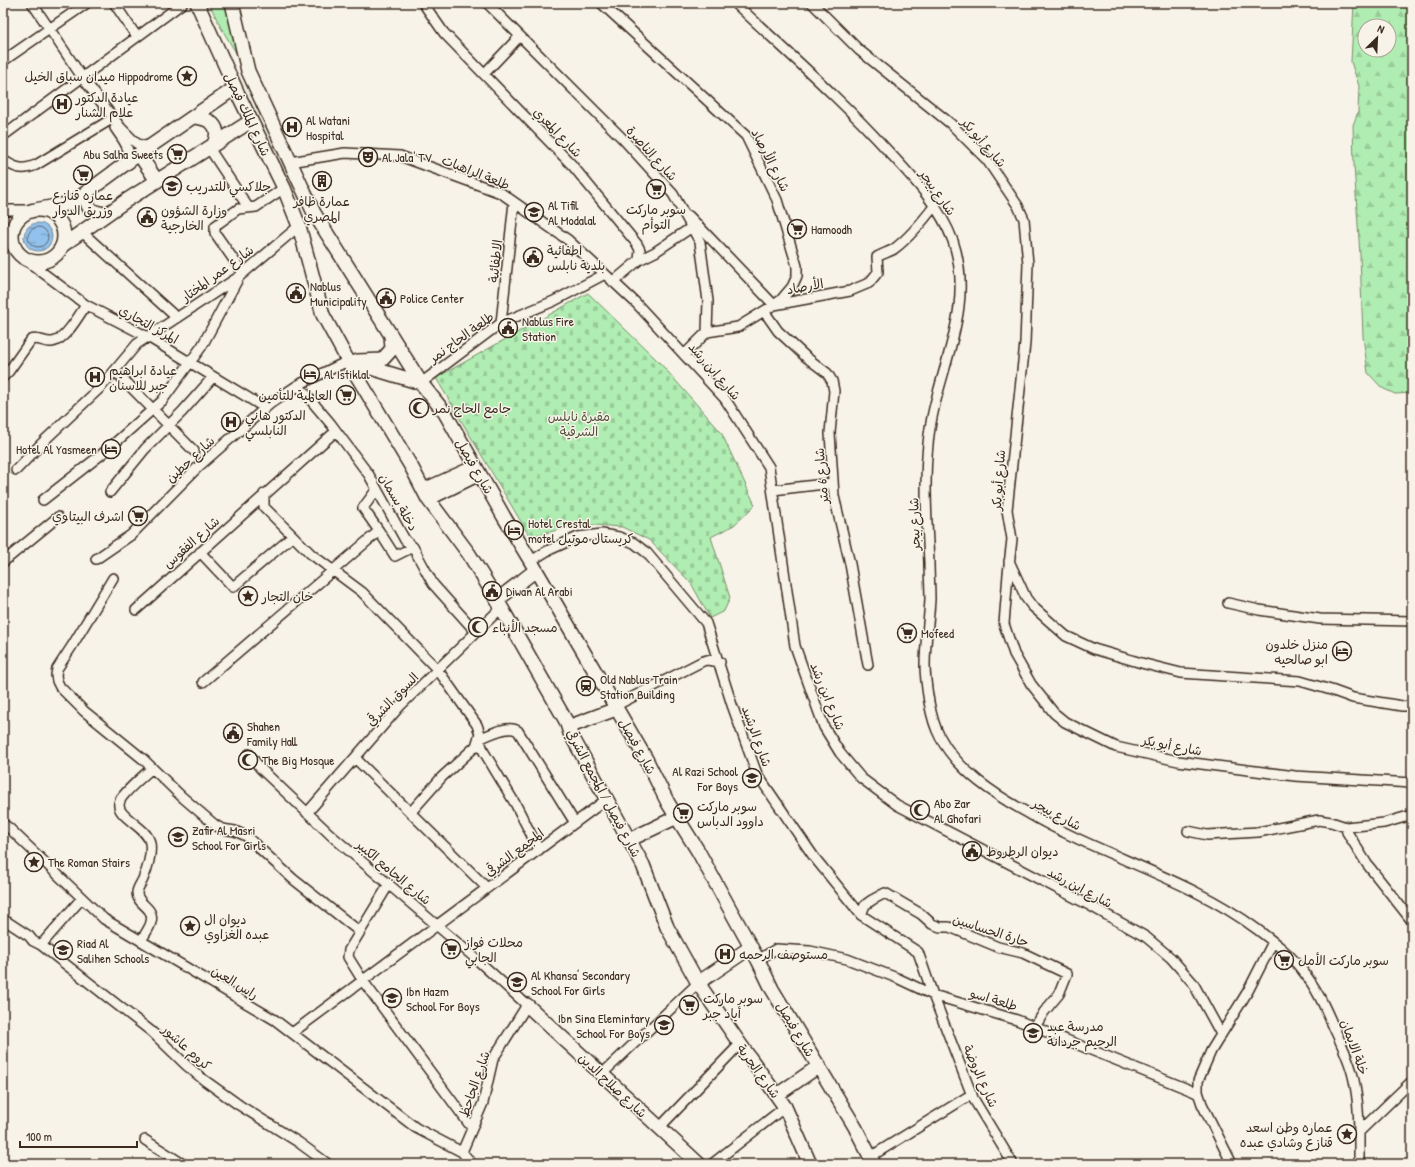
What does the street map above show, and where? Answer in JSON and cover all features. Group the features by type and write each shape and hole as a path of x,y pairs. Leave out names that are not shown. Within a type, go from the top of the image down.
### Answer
{"main road":[{"name":"شارع الملك فيصل","path":"196,3 235,88 284,188 299,226 323,315 348,362"},
{"name":"شارع الملك فيصل","path":"232,3 248,72 314,213"},
{"path":"20,255 13,245 12,236 16,221 22,214 29,211 72,202 235,88"},
{"path":"193,117 206,118 212,123 217,131 218,137 212,146"},
{"path":"3,235 20,255 30,261 46,261 56,255 63,245 107,214 252,121"},
{"path":"139,154 157,181"},
{"path":"88,191 86,198 87,205 92,211 98,214 107,214"},
{"path":"35,210 46,210 54,214 60,221 64,228 65,237 63,245"},
{"name":"شارع فيصل","path":"314,213 421,383 445,413 646,759 668,803 698,851 758,960 772,989 855,1127 872,1160"},
{"path":"348,362 382,360 392,349 391,335"},
{"path":"348,362 421,383"},
{"name":"شارع فيصل / المجمع الشرقي","path":"348,362 426,494 468,554 499,604 567,724 606,799 643,865 667,927 698,983"},
{"path":"426,494 477,470"},
{"path":"499,604 534,565"},
{"path":"567,724 614,705"},
{"path":"629,840 677,817"},
{"path":"698,983 751,947"},
{"name":"شارع الحرية","path":"698,983 785,1107 810,1164"},
{"name":"شارع صلاح الدين","path":"526,1005 698,1164"},
{"path":"777,1095 819,1066"}],"street":[{"path":"26,3 48,30"},
{"path":"32,3 48,30 110,120 139,145 147,146 155,143"},
{"path":"3,61 87,3"},
{"path":"114,3 137,37"},
{"path":"3,136 183,3"},
{"name":"شارع المعري","path":"423,3 444,33 572,165 633,238 640,250 639,260"},
{"name":"شارع الناصرة","path":"487,3 623,139 673,194 700,242 708,301 707,332"},
{"name":"شارع الأرصاد","path":"600,3 746,136 777,200 798,266 795,281 781,300 738,327 707,332"},
{"name":"شارع بيجر","path":"735,3 868,129 920,185 935,205 948,229 954,245 958,263 960,292 958,314 954,337 933,413 928,441 926,466 930,598 925,666 926,686 931,710 940,738 950,752 975,778 1019,808 1057,830 1200,894 1243,919 1273,942"},
{"name":"شارع أبو بكر","path":"812,3 859,50 951,124 987,160 1018,206 1024,218 1028,264 1025,343 1007,510 1012,540 1004,624 1009,643 1017,662 1031,684 1054,713 1066,722 1116,746 1178,761 1295,776 1412,783"},
{"path":"484,74 520,36"},
{"path":"80,78 119,129 129,152 129,159 127,163"},
{"path":"3,160 12,166 26,169 36,165 110,120"},
{"path":"212,146 248,207"},
{"name":"طلعة الراهبات","path":"290,162 345,152 400,156 501,193 568,240 605,274"},
{"path":"43,500 107,450 162,401 202,346 241,275 215,233 215,226 238,209 256,207 284,188"},
{"name":"الاطفائية","path":"501,323 514,202"},
{"name":"الأرصاد","path":"679,205 774,305 850,291 869,283 878,272 877,257 893,249 902,241 925,218 935,205"},
{"path":"3,210 35,210"},
{"name":"شارع عمر المختار","path":"16,470 47,438 101,387 137,344 241,275 299,226"},
{"path":"613,282 639,260 655,252 692,227"},
{"path":"82,232 177,318"},
{"name":"المركز التجاري","path":"20,255 86,305 148,337 265,408"},
{"name":"شارع ابن رشد","path":"605,274 636,303 725,399 769,467 795,646 824,727 840,753 861,778 897,805 1146,936 1171,958 1193,983 1221,1034"},
{"name":"طلعة الحاج نمر","path":"421,383 501,323 554,301 605,274"},
{"path":"3,377 31,340 39,339 51,343 60,340 86,305"},
{"name":"شارع 6 متر","path":"764,311 778,331 806,357 827,373 832,381 834,391 830,433 834,496 850,564 868,664"},
{"path":"684,354 707,332"},
{"name":"شارع حطين","path":"96,559 131,535 198,467 265,408 298,385 348,362"},
{"path":"115,371 194,451"},
{"path":"110,492 145,449 214,377"},
{"name":"دخلة بسمان","path":"298,385 336,431 369,475 405,540 413,547 434,584 476,632"},
{"name":"شارع الفقوس","path":"136,610 336,431"},
{"path":"773,490 833,483"},
{"path":"377,489 363,508 395,556 413,547"},
{"path":"264,494 264,507 311,554 362,592 438,670 477,725 480,734 476,746 442,777 411,812"},
{"path":"3,562 58,517"},
{"path":"203,682 379,531"},
{"name":"شارع الرشيد","path":"534,565 547,551 578,537 594,534 619,537 634,543 647,553 706,623 720,662 732,705 757,774 814,857 860,915 918,952 933,995"},
{"path":"200,552 233,587 293,536"},
{"path":"1009,561 1026,598 1032,606 1066,636 1094,649 1181,673 1300,681 1353,698 1402,706 1412,706"},
{"path":"113,578 72,646 59,664 56,675 60,687 84,711 152,768 181,796 215,824 222,829 236,831 246,836 293,879 360,932"},
{"path":"1228,603 1259,610 1320,619 1412,622"},
{"name":"السوق الشرقي","path":"307,813 400,706 476,632 499,604"},
{"path":"614,705 703,660 720,662"},
{"path":"479,739 507,728 513,728 518,731 575,823"},
{"path":"479,739 484,752 516,805 539,850"},
{"name":"شارع الجامع الكبير","path":"249,754 261,768 333,837 474,957 526,1005"},
{"path":"355,758 487,888"},
{"path":"141,941 150,926 152,918 151,912 139,900 137,893 145,875 150,854 150,844 147,834 124,816 119,805 122,796 152,768"},
{"name":"المجمع الشرقي","path":"292,1033 606,799"},
{"path":"1188,830 1207,835 1258,832 1319,820 1346,827 1384,824 1412,815"},
{"name":"راس العين","path":"3,824 104,919 275,1020 416,1128 462,1152"},
{"path":"1346,827 1347,832 1367,864 1412,921"},
{"path":"389,884 349,950 348,957 363,981 472,1128"},
{"name":"حارة الحساسين","path":"860,915 865,905 885,893 921,914 936,926 957,930 998,947 1023,954 1067,974 1059,994 1044,1012 1035,1027"},
{"path":"37,943 82,898"},
{"name":"كروم عاشور","path":"3,918 29,936 152,1032 204,1080 239,1105 298,1142 328,1164"},
{"path":"1232,1164 1202,1104 1198,1087 1199,1077 1211,1050 1248,991 1273,942"},
{"name":"خلة الايمان","path":"1273,942 1290,956 1301,968 1315,989 1344,1049 1353,1075 1357,1097 1359,1164"},
{"name":"طلعة اسو","path":"758,960 776,948 810,951 847,959 897,978 933,995 1017,1020 1181,1086 1199,1095"},
{"path":"602,1074 698,983"},
{"name":"شارع الروضة","path":"933,995 972,1094 1013,1164"},
{"name":"شارع الجاحظ","path":"462,1152 483,1103 493,1059 526,1005"},
{"path":"659,1128 740,1044"},
{"path":"1359,1132 1412,1081"},
{"path":"872,1160 972,1094"},
{"path":"712,1164 785,1107"},
{"path":"145,1140 183,1164"},
{"path":"462,1152 472,1164"}],"green space":[{"path":"209,3 225,3 239,58 220,26"},
{"path":"1354,3 1412,3 1412,393 1395,394 1382,388 1368,373 1363,337 1360,255 1354,165 1353,125 1358,112 1359,86 1351,62"},
{"name":"مقبرة نابلس الشرقية","path":"588,293 660,363 721,432 755,505 734,525 711,537 730,598 724,611 710,618 691,583 649,540 622,527 581,524 530,537 436,378"}],"water":[{"path":"38,223 44,224 48,227 51,231 51,243 48,247 44,250 38,251 32,250 28,247 25,243 24,237 25,231 28,227 32,224"}],"place":[{"name":"ميدان سباق الخيل Hippodrome","path":"187,76"},
{"name":"عيادة الدكتور علام الشنار","path":"62,104"},
{"name":"Al Watani Hospital","path":"292,127"},
{"name":"Abu Salha Sweets","path":"177,154"},
{"name":"Al Jala' TV","path":"368,157"},
{"name":"عماره قنازع وزريق الدوار","path":"83,175"},
{"name":"عمارة ظافر المصري","path":"322,181"},
{"name":"جلاكسي للتدريب","path":"172,186"},
{"name":"سوبر ماركت التوأم","path":"656,189"},
{"name":"Al Tifil Al Modalal","path":"534,212"},
{"name":"وزارة الشؤون الخارجية","path":"147,217"},
{"name":"Hamoodh","path":"797,229"},
{"name":"اطفائية بلدية نابلس","path":"533,257"},
{"name":"Nablus Municipality","path":"296,293"},
{"name":"Police Center","path":"386,298"},
{"name":"Nablus Fire Station","path":"508,328"},
{"name":"Al Istiklal","path":"310,374"},
{"name":"عيادة ابراهيم جبر للاسنان","path":"95,377"},
{"name":"العالمية للتأمين","path":"346,395"},
{"name":"جامع الحاج نمر","path":"419,408"},
{"name":"الدكتور هاني النابلسي","path":"231,422"},
{"name":"Hotel Al Yasmeen","path":"111,449"},
{"name":"اشرف البيتاوي","path":"138,516"},
{"name":"Hotel Crestal motel كريستال موتيل","path":"514,530"},
{"name":"Diwan Al Arabi","path":"492,591"},
{"name":"خان التجار","path":"248,596"},
{"name":"مسجد الأنباء","path":"478,627"},
{"name":"Mofeed","path":"907,633"},
{"name":"منزل خلدون ابو صالحيه","path":"1342,651"},
{"name":"Old Nablus Train Station Building","path":"586,686"},
{"name":"Shahen Family Hall","path":"233,733"},
{"name":"The Big Mosque","path":"248,760"},
{"name":"Al Razi School For Boys","path":"752,778"},
{"name":"Abo Zar Al Ghofari","path":"920,810"},
{"name":"سوبر ماركت داوود الدباس","path":"683,813"},
{"name":"Zafir Al Masri School For Girls","path":"178,837"},
{"name":"ديوان الرطروط","path":"972,851"},
{"name":"The Roman Stairs","path":"34,862"},
{"name":"ديوان ال عبده الغزاوي","path":"190,926"},
{"name":"محلات فواز الجابي","path":"451,949"},
{"name":"Riad Al Salihen Schools","path":"63,950"},
{"name":"مستوصف الرحمه","path":"725,954"},
{"name":"سوبر ماركت الأمل","path":"1284,960"},
{"name":"Al Khansa' Secondary School For Girls","path":"517,982"},
{"name":"Ibn Hazm School For Boys","path":"392,998"},
{"name":"سوبر ماركت أياد جبر","path":"689,1005"},
{"name":"Ibn Sina Elemintary School For Boys","path":"664,1025"},
{"name":"مدرسة عبد الرحيم جردانة","path":"1033,1033"},
{"name":"عماره وطن اسعد قنازع وشادي عبده","path":"1347,1134"}]}
